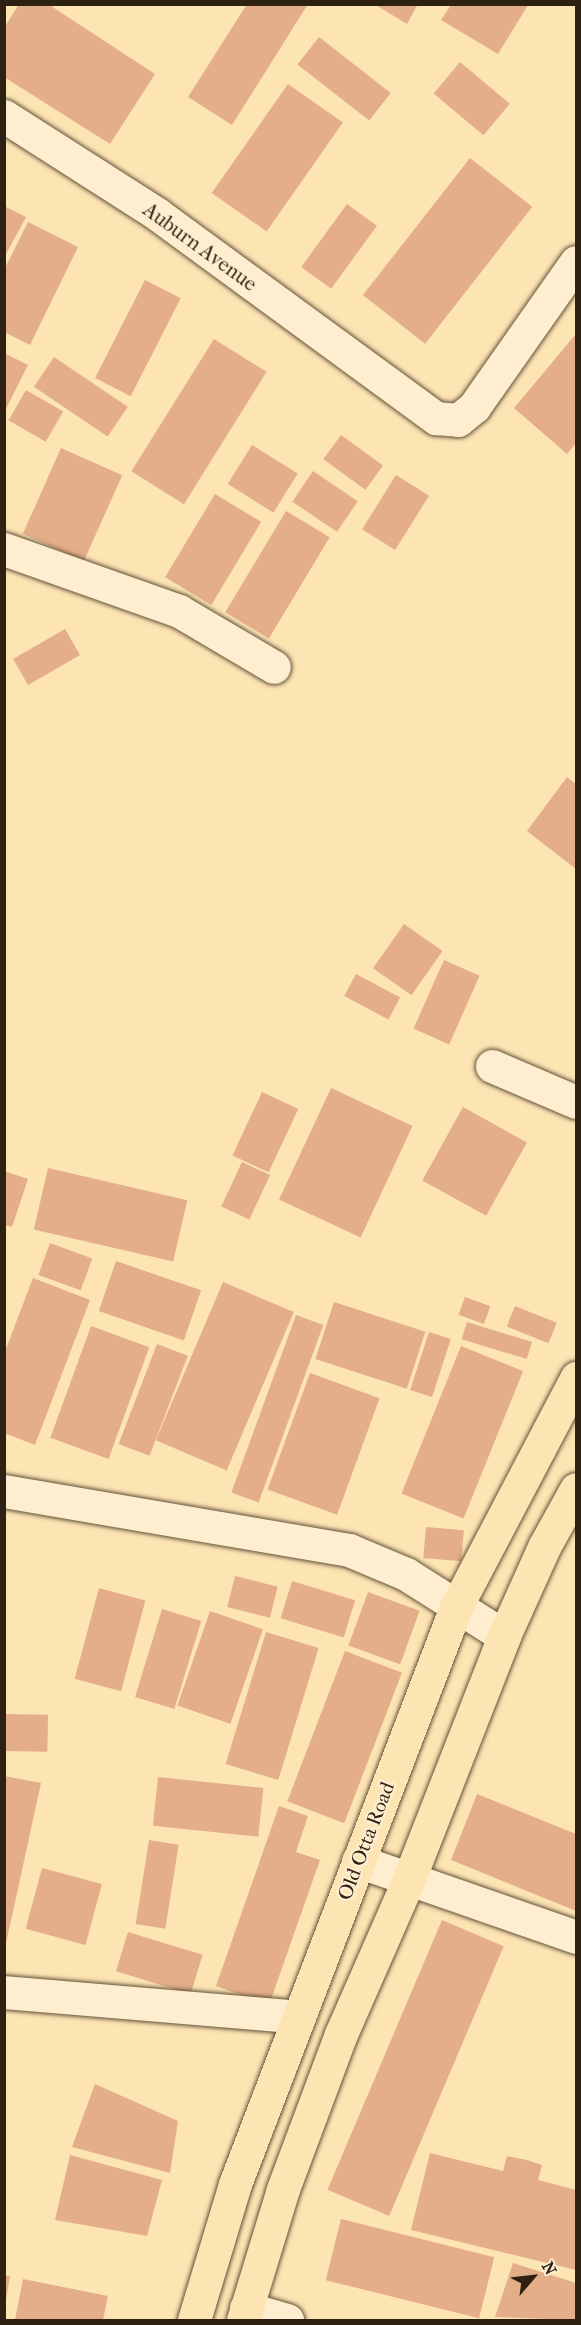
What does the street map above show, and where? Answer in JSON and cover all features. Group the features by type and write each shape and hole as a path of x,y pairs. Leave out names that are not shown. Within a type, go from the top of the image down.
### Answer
{"main road":[{"name":"Old Otta Road","path":"194,2320 234,2184 456,1607 576,1378"},
{"path":"244,2314 283,2190 325,2079 409,1880 504,1636 543,1547 576,1489"}],"street":[{"name":"Auburn Avenue","path":"4,116 157,214 436,418 458,420 474,407 576,262"},
{"path":"4,549 179,611 273,667"},
{"path":"492,1066 576,1102"},
{"path":"4,1491 349,1550 406,1574 504,1636"},
{"path":"358,1862 576,1937"},
{"path":"4,1992 298,2017"},
{"path":"244,2314 287,2320"}],"building":[{"path":"19,4 48,4 155,74 110,144 4,77 4,28"},
{"path":"247,4 308,4 232,125 188,97"},
{"path":"374,4 418,4 407,24"},
{"path":"451,5 528,5 498,54 441,20"},
{"path":"319,37 391,93 369,121 297,65"},
{"path":"460,62 510,104 483,135 434,93"},
{"path":"288,84 343,122 267,231 212,193"},
{"path":"470,158 532,207 425,344 363,295"},
{"path":"347,204 377,226 331,289 301,267"},
{"path":"4,206 26,217 4,258"},
{"path":"28,222 78,247 30,345 4,332 4,270"},
{"path":"145,280 181,298 131,396 95,378"},
{"path":"576,334 576,443 567,454 514,408"},
{"path":"214,339 267,372 184,504 131,471"},
{"path":"4,353 28,365 4,413"},
{"path":"54,357 128,407 108,437 34,387"},
{"path":"26,390 63,412 46,442 8,420"},
{"path":"341,435 383,466 365,490 323,459"},
{"path":"252,445 298,474 273,513 228,484"},
{"path":"61,448 122,475 84,561 23,534"},
{"path":"313,471 358,501 337,532 292,502"},
{"path":"396,475 429,496 395,550 362,529"},
{"path":"215,494 261,522 211,605 165,577"},
{"path":"286,511 330,537 269,638 225,612"},
{"path":"65,629 80,655 28,685 13,659"},
{"path":"567,777 576,784 576,869 527,831"},
{"path":"404,924 443,951 412,995 373,968"},
{"path":"444,960 480,976 449,1044 413,1029"},
{"path":"356,974 400,997 388,1020 344,996"},
{"path":"331,1088 413,1126 361,1238 279,1199"},
{"path":"262,1092 298,1109 269,1172 232,1155"},
{"path":"463,1107 527,1142 486,1216 422,1180"},
{"path":"242,1162 270,1175 249,1220 221,1206"},
{"path":"48,1168 187,1200 173,1262 34,1229"},
{"path":"4,1171 28,1179 12,1227 4,1225"},
{"path":"50,1243 92,1258 81,1290 38,1275"},
{"path":"116,1261 201,1290 184,1340 99,1311"},
{"path":"33,1278 90,1300 35,1445 4,1433 4,1354"},
{"path":"223,1282 294,1312 227,1470 156,1440"},
{"path":"465,1297 490,1306 484,1324 459,1315"},
{"path":"334,1302 425,1332 407,1389 315,1359"},
{"path":"515,1306 557,1323 548,1343 507,1326"},
{"path":"296,1315 323,1325 259,1503 231,1493"},
{"path":"467,1322 532,1342 527,1359 462,1339"},
{"path":"91,1326 149,1347 109,1459 50,1438"},
{"path":"429,1332 451,1339 432,1397 410,1390"},
{"path":"157,1344 188,1356 149,1456 119,1444"},
{"path":"461,1346 523,1371 464,1519 401,1493"},
{"path":"310,1373 380,1398 337,1515 268,1490"},
{"path":"426,1527 464,1530 461,1561 423,1558"},
{"path":"235,1576 278,1587 270,1618 227,1607"},
{"path":"292,1581 355,1600 344,1638 281,1618"},
{"path":"99,1588 145,1600 121,1691 75,1679"},
{"path":"368,1592 420,1611 400,1664 349,1646"},
{"path":"162,1609 201,1621 174,1709 135,1697"},
{"path":"210,1611 263,1629 230,1724 177,1706"},
{"path":"266,1632 319,1648 278,1780 226,1764"},
{"path":"345,1651 402,1673 344,1823 287,1801"},
{"path":"4,1714 48,1715 47,1752 4,1751"},
{"path":"4,1776 41,1783 5,1948 4,1948"},
{"path":"158,1777 263,1788 258,1837 153,1826"},
{"path":"477,1794 576,1834 576,1911 451,1860"},
{"path":"279,1806 308,1816 296,1852 320,1860 269,2005 216,1986"},
{"path":"149,1840 179,1845 165,1929 136,1924"},
{"path":"42,1868 102,1884 86,1945 26,1929"},
{"path":"442,1920 504,1946 389,2216 328,2190"},
{"path":"128,1932 203,1955 191,1994 116,1971"},
{"path":"95,2084 178,2121 170,2173 72,2147"},
{"path":"430,2153 503,2171 507,2156 527,2160 542,2165 538,2180 576,2190 576,2270 411,2230"},
{"path":"70,2155 162,2180 147,2236 55,2220"},
{"path":"341,2219 494,2257 479,2318 326,2280"},
{"path":"513,2263 576,2283 576,2320 495,2317"},
{"path":"4,2275 10,2276 6,2300 4,2300"},
{"path":"23,2279 108,2296 103,2320 15,2320"}]}
